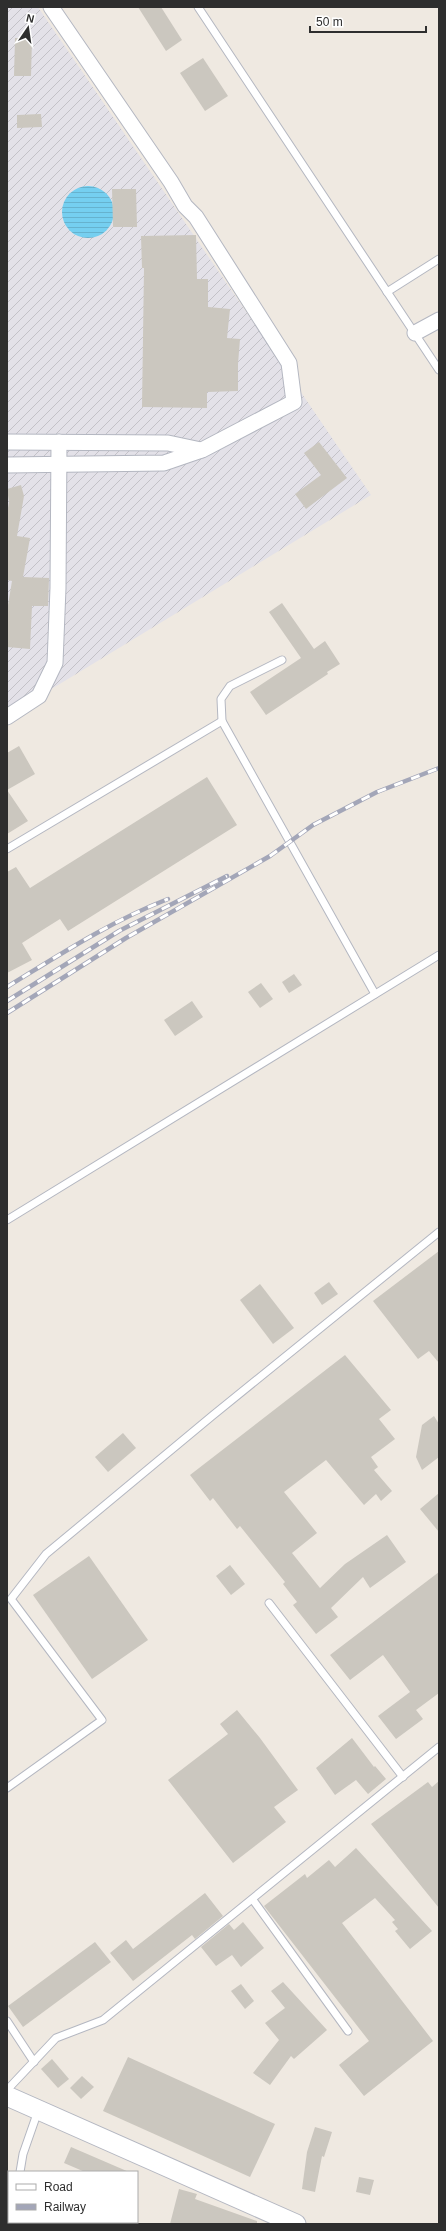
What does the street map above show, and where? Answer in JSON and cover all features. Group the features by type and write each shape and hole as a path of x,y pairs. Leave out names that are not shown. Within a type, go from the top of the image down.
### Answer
{"street":[{"path":"7,465 164,463 202,450 294,402 289,363 196,217 185,206 171,182 51,7"},
{"path":"415,333 439,320"},
{"path":"7,442 168,444 202,450"},
{"path":"7,717 39,696 55,663 59,442"},
{"path":"7,2096 296,2224"}],"lane":[{"path":"198,7 439,370"},
{"path":"387,292 439,259"},
{"path":"282,660 230,686 220,699 222,721 375,994"},
{"path":"7,849 222,721"},
{"path":"7,1220 174,1116 330,1024 375,994 439,955"},
{"path":"7,1788 102,1720 11,1599 46,1554 230,1401 439,1232"},
{"path":"269,1603 403,1777"},
{"path":"7,2090 56,2038 103,2020 253,1900 439,1747"},
{"path":"253,1900 348,2031"},
{"path":"7,2020 34,2062"},
{"path":"20,2171 24,2154 39,2110"}],"shaded area":[{"path":"7,7 38,7 371,495 7,716"}],"water":[{"path":"83,186 93,186 107,193 114,207 114,217 107,231 93,238 83,238 73,234 66,227 62,217 62,207 66,197 73,190"}],"building":[{"path":"138,7 161,7 182,40 166,51"},
{"path":"15,38 32,38 31,76 14,76"},
{"path":"203,58 228,96 205,111 180,73"},
{"path":"41,114 42,127 17,128 17,115"},
{"path":"112,189 136,189 137,227 113,227"},
{"path":"196,235 197,279 208,279 208,307 230,309 227,338 240,339 238,391 207,392 207,408 142,407 144,268 142,268 141,236"},
{"path":"319,442 347,478 306,509 295,494 321,475 304,453"},
{"path":"21,485 24,496 17,536 30,538 23,577 49,578 48,606 32,606 30,649 7,647 7,611 12,581 7,580 7,514 9,502 7,489"},
{"path":"282,603 314,649 325,641 340,664 327,672 328,674 266,715 250,692 301,658 269,612"},
{"path":"19,746 35,774 7,790 7,753"},
{"path":"207,777 237,825 68,931 60,919 22,943 32,960 7,973 7,872 16,867 30,888"},
{"path":"7,790 28,821 7,834"},
{"path":"294,974 302,985 289,993 282,982"},
{"path":"261,983 273,999 260,1008 248,992"},
{"path":"192,1001 203,1017 175,1036 164,1020"},
{"path":"439,1251 439,1363 429,1351 418,1359 373,1301"},
{"path":"329,1282 338,1294 322,1305 314,1293"},
{"path":"260,1284 294,1328 273,1344 240,1300"},
{"path":"345,1355 391,1410 379,1419 395,1439 371,1457 378,1467 374,1470 392,1491 381,1501 376,1494 364,1505 326,1460 284,1492 317,1533 292,1553 320,1588 345,1564 387,1535 406,1562 370,1588 363,1577 331,1608 338,1617 316,1634 293,1605 297,1602 283,1584 285,1582 240,1526 237,1529 213,1498 210,1501 190,1475"},
{"path":"434,1416 439,1424 439,1457 422,1470 416,1457 422,1425"},
{"path":"123,1433 136,1448 108,1472 95,1457"},
{"path":"439,1493 439,1532 420,1509"},
{"path":"89,1556 148,1640 92,1679 33,1595"},
{"path":"230,1565 245,1584 231,1595 216,1576"},
{"path":"439,1572 439,1693 416,1710 423,1719 396,1739 378,1716 410,1692 383,1655 350,1680 330,1655"},
{"path":"237,1710 260,1738 298,1790 274,1807 286,1822 233,1863 168,1780 228,1734 220,1724"},
{"path":"352,1738 374,1767 375,1766 386,1779 368,1794 356,1780 335,1795 316,1768"},
{"path":"439,1781 439,1908 371,1824 428,1782 432,1787"},
{"path":"356,1848 432,1931 410,1949 395,1931 398,1929 392,1922 395,1920 375,1898 342,1923 433,2041 364,2096 339,2065 369,2041 264,1906 305,1874 307,1878 329,1860 335,1867"},
{"path":"205,1893 223,1916 195,1939 192,1935 133,1981 110,1953 126,1940 133,1949"},
{"path":"243,1922 264,1948 241,1967 232,1955 216,1966 201,1947 229,1924 234,1930"},
{"path":"95,1942 111,1962 23,2027 8,2006"},
{"path":"283,1982 327,2030 294,2059 291,2056 270,2085 253,2073 279,2040 265,2023 285,2008 271,1991"},
{"path":"241,1984 254,2001 245,2009 231,1991"},
{"path":"128,2057 275,2124 250,2177 103,2111"},
{"path":"52,2059 69,2079 58,2088 41,2069"},
{"path":"82,2076 94,2087 81,2099 70,2088"},
{"path":"315,2127 332,2132 324,2157 322,2156 315,2192 302,2189 307,2152"},
{"path":"71,2147 127,2171 83,2171 64,2163"},
{"path":"359,2177 374,2180 370,2195 356,2192"},
{"path":"179,2189 197,2194 195,2199 257,2221 257,2224 170,2224"}],"railway":[{"path":"7,1013 126,938 270,856 313,825 377,792 439,768"},
{"path":"7,1001 119,931 227,876"},
{"path":"7,987 106,928 168,899"}]}
